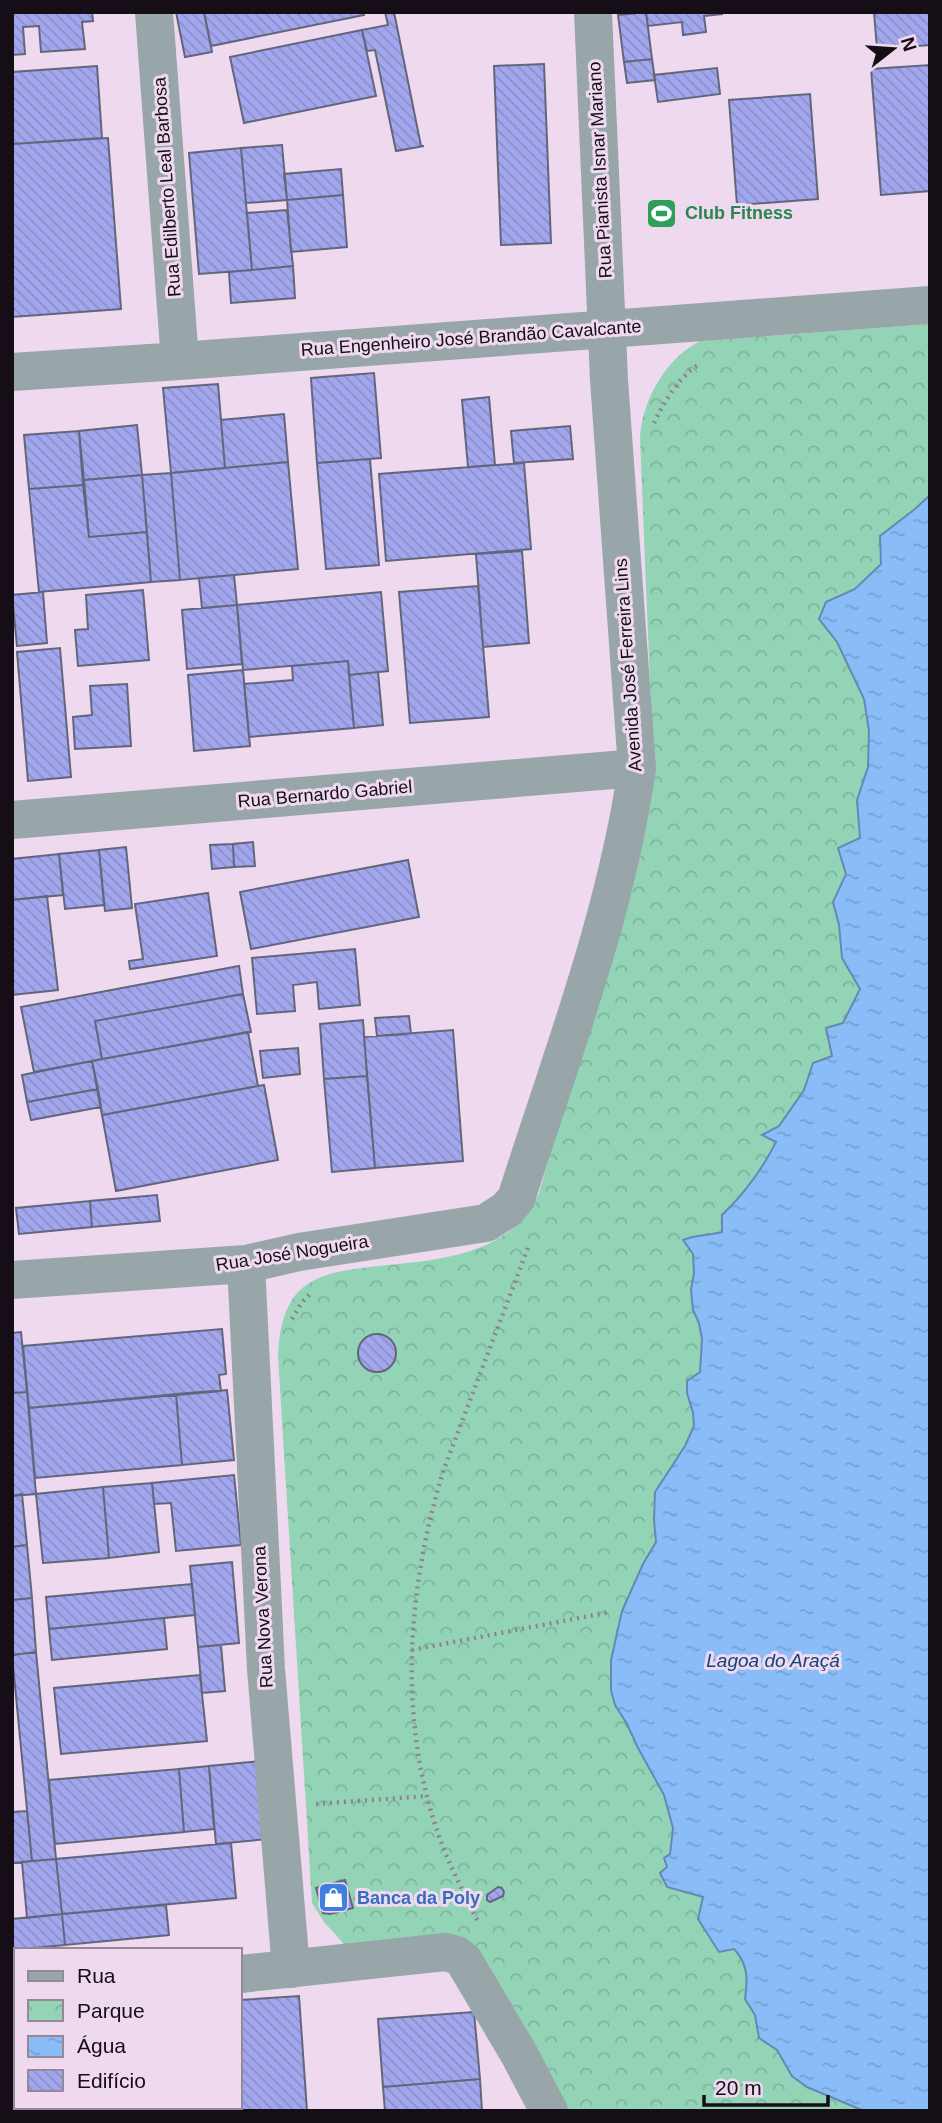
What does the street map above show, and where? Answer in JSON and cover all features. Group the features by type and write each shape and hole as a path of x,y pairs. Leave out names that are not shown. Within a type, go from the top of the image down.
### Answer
{"street":[{"name":"Rua Edilberto Leal Barbosa","path":"153,12 180,361"},
{"name":"Rua Pianista Isnar Mariano","path":"593,12 607,328"},
{"name":"Rua Engenheiro José Brandão Cavalcante","path":"12,372 930,305"},
{"name":"Avenida José Ferreira Lins","path":"486,1223 506,1210 516,1199 599,942 632,808 638,768 607,328"},
{"name":"Rua Bernardo Gabriel","path":"12,820 638,768"},
{"name":"Rua José Nogueira","path":"12,1280 246,1264 299,1252 486,1223"},
{"name":"Rua Nova Verona","path":"246,1264 265,1669 291,1969"},
{"path":"242,1974 445,1952 457,1955 464,1961 550,2111"}],"path":[{"path":"481,1928 447,1857 428,1796 415,1732 412,1650 415,1601 434,1502 444,1469 528,1240"},
{"path":"290,1324 302,1302 317,1289"},
{"path":"412,1650 610,1612"},
{"path":"312,1805 428,1796"}],"green space":[{"path":"930,324 930,2111 567,2111 488,1973 345,1945 324,1922 312,1903 278,1357 281,1332 293,1299 312,1282 345,1271 438,1259 486,1245 507,1233 525,1216 539,1193 620,915 653,758 640,438 645,410 658,382 676,359 700,341"}],"water":[{"name":"Lagoa do Araçá","path":"930,495 930,2111 864,2111 807,2087 792,2076 777,2050 759,2038 755,2015 745,1999 747,1978 742,1960 734,1949 719,1952 698,1919 703,1897 667,1887 660,1873 667,1867 664,1858 670,1854 673,1828 664,1795 615,1705 611,1690 611,1660 622,1611 656,1542 655,1492 685,1446 694,1426 687,1381 700,1372 702,1339 693,1310 693,1254 683,1240 722,1232 722,1215 752,1181 776,1142 762,1135 779,1126 804,1090 813,1063 832,1056 826,1028 843,1023 860,989 842,958 839,925 833,902 846,874 838,848 860,838 857,800 868,767 869,731 864,699 837,642 819,619 826,602 855,589 881,564 880,536"}],"building":[{"path":"12,12 92,12 93,21 82,22 85,49 41,52 39,26 23,27 25,54 12,55"},
{"path":"176,12 204,12 212,52 185,57"},
{"path":"204,12 363,12 364,15 211,46"},
{"path":"385,12 394,12 421,146 424,146 396,151 375,50 367,51 362,30 388,25"},
{"path":"646,12 652,59 624,62 618,15"},
{"path":"646,12 722,14 704,16 706,32 683,35 682,22 648,26"},
{"path":"874,12 930,12 930,45 877,49"},
{"path":"362,30 376,96 244,123 230,57"},
{"path":"652,59 655,80 627,83 624,62"},
{"path":"544,64 551,243 501,245 494,66"},
{"path":"930,65 930,191 881,195 871,69"},
{"path":"97,66 102,138 12,144 12,72"},
{"path":"717,68 720,94 658,102 654,75"},
{"path":"810,94 818,199 737,205 729,100"},
{"path":"108,138 121,309 12,317 12,144"},
{"path":"282,145 287,200 246,203 241,148"},
{"path":"241,148 252,270 199,274 189,153"},
{"path":"341,169 343,195 287,200 284,174"},
{"path":"343,195 347,247 291,252 287,200"},
{"path":"287,210 293,266 252,270 247,213"},
{"path":"293,266 295,298 231,303 229,272"},
{"path":"374,373 381,458 317,463 311,378"},
{"path":"218,384 225,468 171,473 163,388"},
{"path":"489,397 495,465 468,467 462,400"},
{"path":"284,414 288,462 225,468 221,420"},
{"path":"137,425 142,475 84,480 79,431"},
{"path":"570,426 573,459 514,463 511,431"},
{"path":"79,431 83,485 29,489 24,435"},
{"path":"370,459 379,565 326,569 317,463"},
{"path":"288,462 298,569 180,580 171,473"},
{"path":"524,463 531,549 386,561 379,474"},
{"path":"171,473 180,580 151,582 142,475"},
{"path":"142,475 147,532 89,537 84,480"},
{"path":"83,485 89,537 147,532 151,582 39,592 29,489"},
{"path":"522,551 529,643 483,647 476,554"},
{"path":"234,575 237,605 202,608 199,578"},
{"path":"478,586 489,717 410,723 399,592"},
{"path":"143,590 149,660 78,666 75,630 88,629 86,595"},
{"path":"43,592 47,643 17,646 12,595"},
{"path":"381,592 388,671 349,675 348,661 243,670 237,605"},
{"path":"237,605 242,664 187,669 182,610"},
{"path":"60,648 71,777 28,781 17,652"},
{"path":"348,661 354,728 249,737 244,684 293,680 292,666"},
{"path":"243,670 250,746 194,751 188,675"},
{"path":"378,672 383,725 354,728 349,675"},
{"path":"127,684 131,746 75,749 73,717 92,715 90,686"},
{"path":"253,842 255,866 234,867 233,844"},
{"path":"233,844 234,867 212,869 210,845"},
{"path":"126,847 132,908 105,911 99,850"},
{"path":"99,850 104,905 65,909 59,854"},
{"path":"59,854 63,895 12,900 12,859"},
{"path":"408,860 419,917 251,949 240,892"},
{"path":"208,893 217,956 130,969 129,961 143,959 135,904"},
{"path":"47,896 58,990 12,995 12,900"},
{"path":"355,949 360,1005 319,1009 317,982 293,985 295,1011 257,1014 252,958"},
{"path":"239,966 243,994 95,1021 102,1059 34,1072 21,1007"},
{"path":"243,994 251,1032 102,1059 95,1021"},
{"path":"409,1016 411,1034 377,1036 375,1018"},
{"path":"363,1020 367,1076 324,1079 320,1024"},
{"path":"453,1030 463,1161 375,1168 364,1037"},
{"path":"248,1032 258,1086 102,1115 92,1061"},
{"path":"298,1048 300,1074 263,1078 260,1051"},
{"path":"92,1061 98,1089 27,1102 22,1075"},
{"path":"367,1076 375,1168 332,1172 324,1079"},
{"path":"264,1085 278,1160 116,1191 102,1115"},
{"path":"98,1089 101,1107 31,1120 27,1102"},
{"path":"157,1195 160,1221 92,1227 90,1201"},
{"path":"90,1201 92,1227 19,1234 16,1208"},
{"path":"222,1329 226,1374 219,1375 221,1391 29,1408 23,1346"},
{"path":"21,1332 27,1392 12,1393 12,1333"},
{"path":"377,1334 390,1340 396,1353 390,1366 377,1372 364,1366 358,1353 364,1340"},
{"path":"227,1390 234,1460 182,1465 176,1394"},
{"path":"27,1392 36,1494 12,1496 12,1393"},
{"path":"176,1394 182,1465 35,1478 29,1408"},
{"path":"234,1475 241,1545 176,1551 171,1503 154,1504 152,1483"},
{"path":"152,1483 159,1552 109,1558 103,1487"},
{"path":"103,1487 109,1558 43,1563 36,1494"},
{"path":"22,1494 27,1545 12,1547 12,1496"},
{"path":"27,1545 32,1598 12,1600 12,1547"},
{"path":"232,1562 239,1643 198,1647 190,1566"},
{"path":"192,1584 195,1615 49,1629 46,1597"},
{"path":"32,1598 36,1652 12,1655 12,1600"},
{"path":"164,1618 167,1649 52,1660 49,1629"},
{"path":"221,1645 225,1691 202,1693 198,1647"},
{"path":"36,1652 56,1859 32,1861 12,1655"},
{"path":"200,1675 207,1741 61,1754 54,1688"},
{"path":"261,1761 268,1839 216,1844 209,1766"},
{"path":"209,1766 214,1829 184,1832 179,1769"},
{"path":"179,1769 184,1832 55,1844 49,1780"},
{"path":"27,1811 32,1861 12,1863 12,1812"},
{"path":"231,1843 236,1898 62,1914 56,1859"},
{"path":"56,1859 62,1914 27,1918 22,1862"},
{"name":"Banca da Poly","path":"345,1880 353,1908 330,1914 323,1913 316,1888"},
{"path":"498,1887 502,1888 503,1896 490,1902 487,1900 487,1895"},
{"path":"166,1905 169,1935 65,1945 62,1914"},
{"path":"62,1914 65,1945 12,1950 12,1919"},
{"path":"299,1996 307,2111 225,2111 242,2109 242,2000"},
{"path":"474,2012 480,2079 383,2087 378,2019"},
{"path":"12,2016 14,2016 14,2052"},
{"path":"12,2052 14,2109 75,2109 75,2111 12,2111"},
{"path":"480,2079 482,2111 385,2111 383,2087"},
{"path":"96,2109 148,2111 97,2111"},
{"path":"164,2109 225,2109 225,2111"}],"place":[{"name":"Club Fitness","path":"662,213"},
{"name":"Banca da Poly","path":"334,1898"}]}
